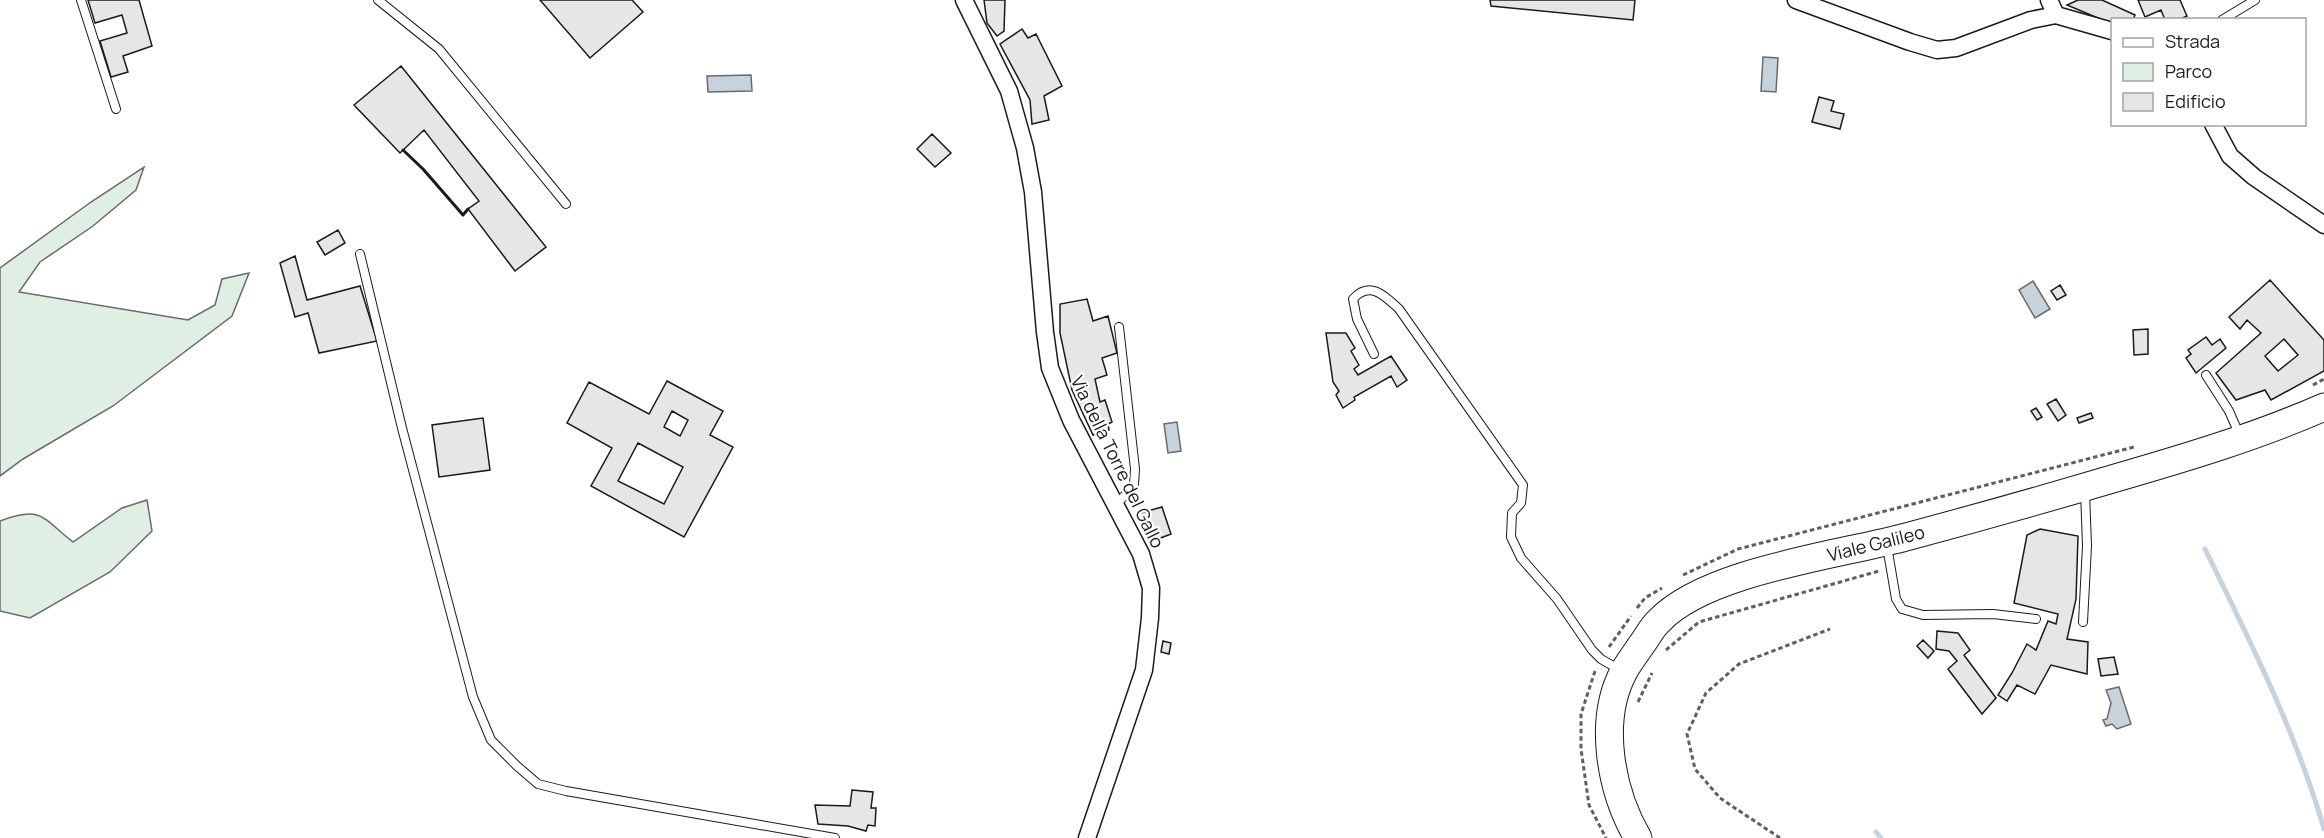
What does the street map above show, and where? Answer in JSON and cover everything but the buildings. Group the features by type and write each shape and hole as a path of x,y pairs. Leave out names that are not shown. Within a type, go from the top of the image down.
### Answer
{"main road":[{"name":"Viale Galileo","path":"1638,838 1626,818 1614,783 1609,740 1613,704 1623,672 1659,620 1689,599 1736,579 1888,555 2084,487 2241,439 2285,424 2324,407"}],"street":[{"name":"Via della Torre del Gallo","path":"964,0 1009,91 1023,138 1033,192 1050,368 1071,420 1141,554 1151,588 1144,670 1087,838"},
{"path":"1796,0 1937,50 1956,48 2031,20 2053,7 2111,31"},
{"path":"2214,126 2230,156 2254,177 2324,225"}],"lane":[{"path":"81,0 116,109"},
{"path":"378,0 439,49 566,204"},
{"path":"2225,18 2255,0"},
{"path":"360,254 402,428 473,697 491,740 538,784 566,791 835,838"},
{"path":"1374,354 1358,319 1353,299 1358,293 1372,289 1383,294 1399,309 1523,485 1521,503 1512,513 1511,537 1521,558 1557,599 1592,650 1601,659 1623,672"},
{"path":"1115,506 1134,485 1135,469 1119,327"},
{"path":"2206,375 2229,411 2241,439"},
{"path":"2083,622 2087,546 2084,487"},
{"path":"1888,555 1896,599 1902,609 1923,615 1993,614 2036,619"}],"path":[{"path":"1660,656 1700,622 1888,555"},
{"path":"1780,838 1720,798 1695,769 1687,734 1706,693 1739,664 1830,629"},
{"path":"1637,703 1655,665"}],"green space":[{"path":"144,167 136,190 93,226 40,262 19,292 188,320 215,305 222,279 249,273 232,316 113,406 23,459 0,476 0,268"},
{"path":"147,500 152,531 110,572 30,618 0,611 0,521 25,514 41,516 73,542 122,508"}],"shaded area":[{"path":"1763,57 1778,58 1776,92 1761,91"},
{"path":"751,75 752,91 708,92 707,76"},
{"path":"2033,281 2050,309 2035,318 2019,290"},
{"path":"1177,422 1181,451 1168,453 1164,424"},
{"path":"2119,687 2131,724 2117,729 2112,724 2106,726 2103,720 2107,719 2111,703 2106,690"}],"waterway":[{"path":"2205,549 2286,722 2324,829"},
{"path":"1876,832 1881,838"}],"wall":[{"path":"403,150 423,169 463,215 468,209"}]}
